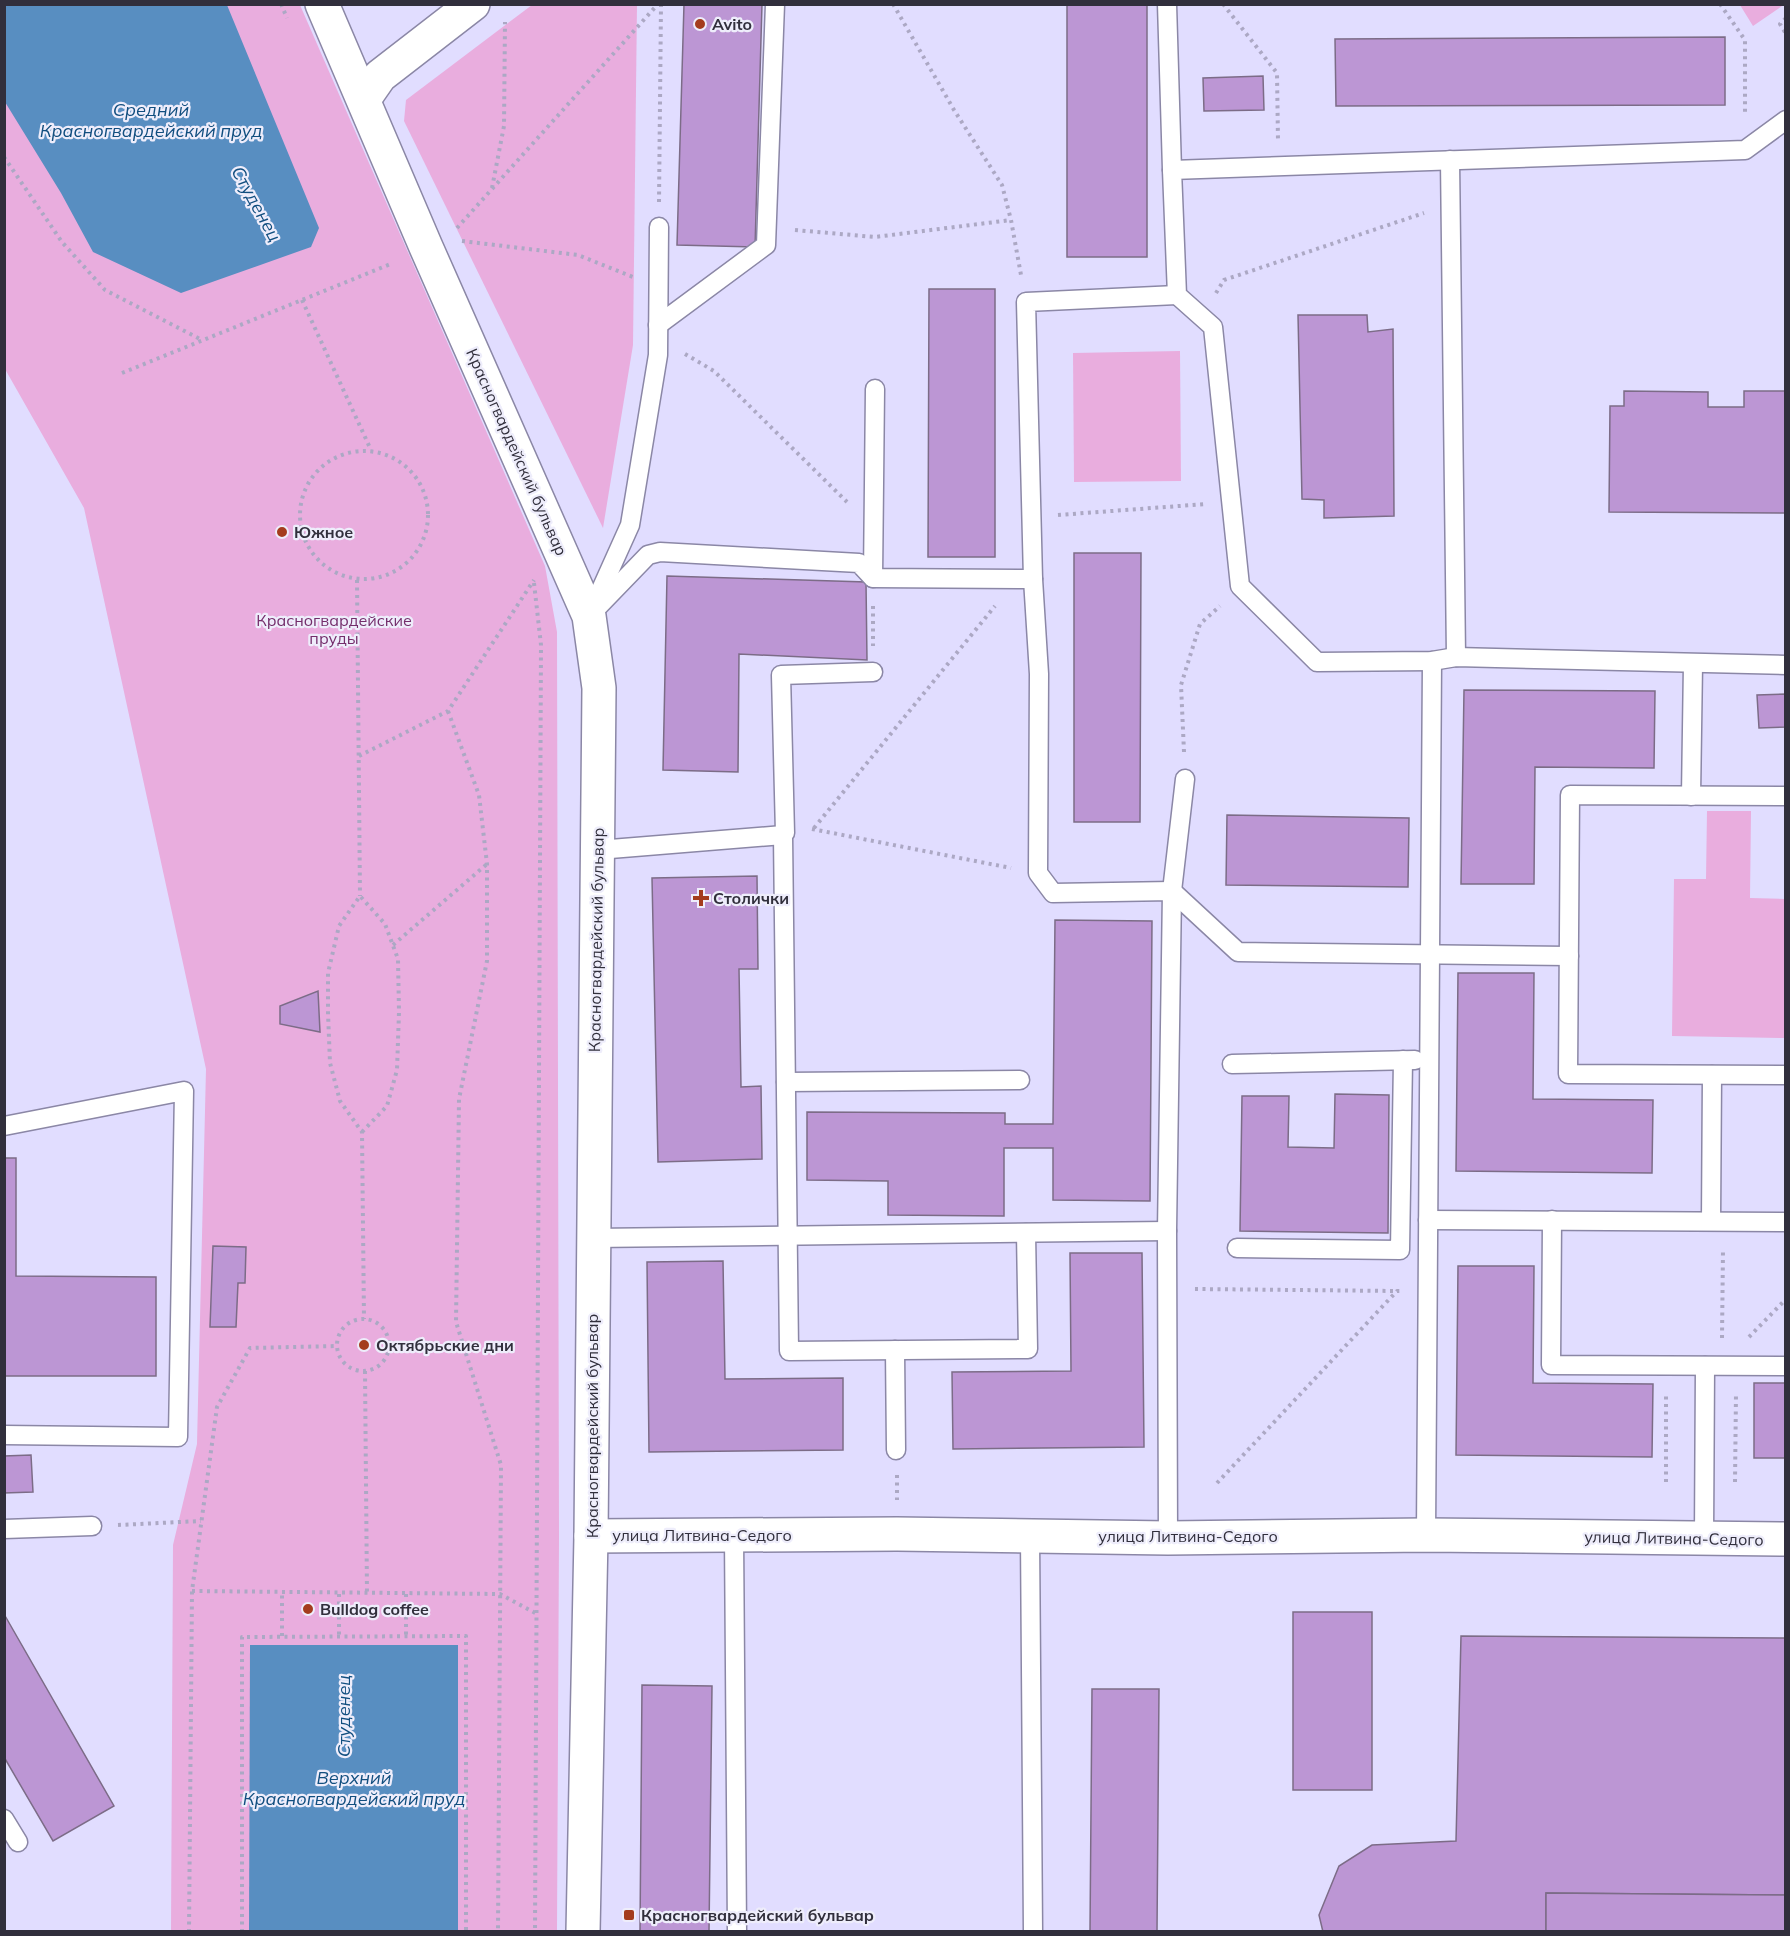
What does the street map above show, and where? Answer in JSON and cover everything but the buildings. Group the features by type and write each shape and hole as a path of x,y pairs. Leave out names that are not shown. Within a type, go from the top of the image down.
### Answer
{"street":[{"name":"Красногвардейский бульвар","path":"322,4 426,247 589,616 599,688 591,1536 583,1932"},
{"path":"364,99 380,76 473,4"},
{"name":"улица Литвина-Седого","path":"591,1536 897,1534 1168,1538 1426,1535 1785,1539"}],"lane":[{"path":"658,332 766,244 775,4"},
{"path":"1167,4 1177,295"},
{"path":"1172,170 1745,150 1785,120"},
{"path":"1450,160 1456,657"},
{"path":"589,616 630,525 658,355 659,227"},
{"path":"1569,956 1238,952 1172,891 1053,893 1038,873 1039,674 1025,579 1033,517 1026,302 1177,295 1213,327 1240,586 1317,662 1432,661 1456,657 1785,665"},
{"path":"873,578 875,389"},
{"path":"589,616 648,555 660,552 859,563 873,578 1025,579"},
{"path":"1426,1535 1432,661"},
{"path":"1691,796 1693,664"},
{"path":"873,672 781,675 789,1351 1028,1349 1026,1233"},
{"path":"1168,1538 1167,1232 1172,891 1185,779"},
{"path":"1785,796 1570,795 1568,1074 1785,1075"},
{"path":"598,850 784,834"},
{"path":"1232,1064 1429,1059"},
{"path":"1237,1248 1401,1250 1403,1060"},
{"path":"1712,1075 1717,1221"},
{"path":"786,1082 1020,1080"},
{"path":"4,1126 184,1091 178,1437 4,1435"},
{"path":"1428,1220 1785,1222"},
{"path":"1552,1220 1551,1365 1785,1366"},
{"path":"593,1238 1167,1232"},
{"path":"895,1350 896,1450"},
{"path":"1704,1538 1721,1366"},
{"path":"4,1530 92,1526"},
{"path":"734,1535 737,1932"},
{"path":"1030,1536 1033,1932"},
{"path":"4,1819 18,1842"}],"path":[{"path":"454,231 660,4"},
{"path":"659,227 660,4"},
{"path":"893,4 954,110 1002,184 1026,302"},
{"path":"1223,4 1277,73 1278,166"},
{"path":"1720,4 1745,40 1745,150"},
{"path":"1785,18 1780,24 1785,34"},
{"path":"492,188 504,126 505,22"},
{"path":"4,157 62,242 105,291 203,340"},
{"path":"1202,317 1224,280 1451,204"},
{"path":"767,228 875,237 1011,220"},
{"path":"457,241 578,255 658,288"},
{"path":"122,373 393,263 398,274"},
{"path":"302,300 370,450"},
{"path":"658,332 714,371 829,486 875,528"},
{"path":"370,450 402,462 424,488 429,522 417,554 391,575 357,580 326,568 318,560 304,542 299,509 311,477 337,456 370,450"},
{"path":"1033,517 1231,502"},
{"path":"359,757 448,711 540,571"},
{"path":"873,578 873,672"},
{"path":"813,828 1025,579"},
{"path":"357,580 360,896 339,926 328,973 328,1013 330,1063 340,1101 362,1132 364,1319"},
{"path":"534,580 541,645 535,1932"},
{"path":"1185,779 1181,685 1200,624 1240,586"},
{"path":"448,711 479,795 487,864 487,961 459,1099 456,1322 501,1465 498,1932"},
{"path":"784,834 813,828 1038,873"},
{"path":"393,945 487,864"},
{"path":"360,896 385,924 398,959 399,1012 397,1070 387,1106 362,1132"},
{"path":"1717,1221 1721,1366 1735,1482"},
{"path":"1167,1289 1428,1291"},
{"path":"1217,1483 1397,1291"},
{"path":"1721,1366 1785,1299"},
{"path":"364,1319 374,1320 384,1327 389,1338 390,1350 385,1360 376,1368 364,1371 353,1369 344,1362 338,1352 337,1340 342,1329 351,1321 364,1319"},
{"path":"189,1932 192,1591 217,1407 250,1348 338,1346"},
{"path":"390,1350 465,1350"},
{"path":"1666,1365 1666,1482"},
{"path":"364,1371 367,1594"},
{"path":"896,1450 897,1534"},
{"path":"92,1526 201,1521"},
{"path":"192,1591 339,1594 500,1593 537,1614"},
{"path":"282,1593 282,1636"},
{"path":"339,1594 339,1636"},
{"path":"406,1594 406,1637"},
{"path":"242,1932 242,1636 466,1636 466,1932"}],"green space":[{"path":"1740,4 1785,4 1753,26 1740,5"},
{"name":"Красногвардейские пруды","path":"4,5 300,5 545,566 557,632 559,1537 557,1931 171,1931 173,1545 197,1444 206,1069 84,508 5,369"},
{"path":"532,5 637,5 633,345 603,528 404,121 406,100"},
{"path":"1180,351 1181,481 1074,482 1073,353"},
{"path":"1707,811 1751,811 1750,898 1785,899 1785,1038 1672,1036 1674,879 1706,879"}],"water":[{"name":"Средний Красногвардейский пруд","path":"5,4 227,5 319,228 311,247 181,293 93,252 61,193 5,102"},
{"name":"Верхний Красногвардейский пруд","path":"250,1645 458,1645 458,1931 249,1931"}],"place":[{"name":"Avito","path":"700,24"},
{"name":"Южное","path":"282,532"},
{"name":"Столички","path":"701,898"},
{"name":"Октябрьские дни","path":"364,1345"},
{"name":"Bulldog coffee","path":"308,1609"},
{"name":"Красногвардейский бульвар","path":"629,1915"}],"water label":[{"name":"Студенец","path":"256,204"},
{"name":"Студенец","path":"344,1716"}]}
